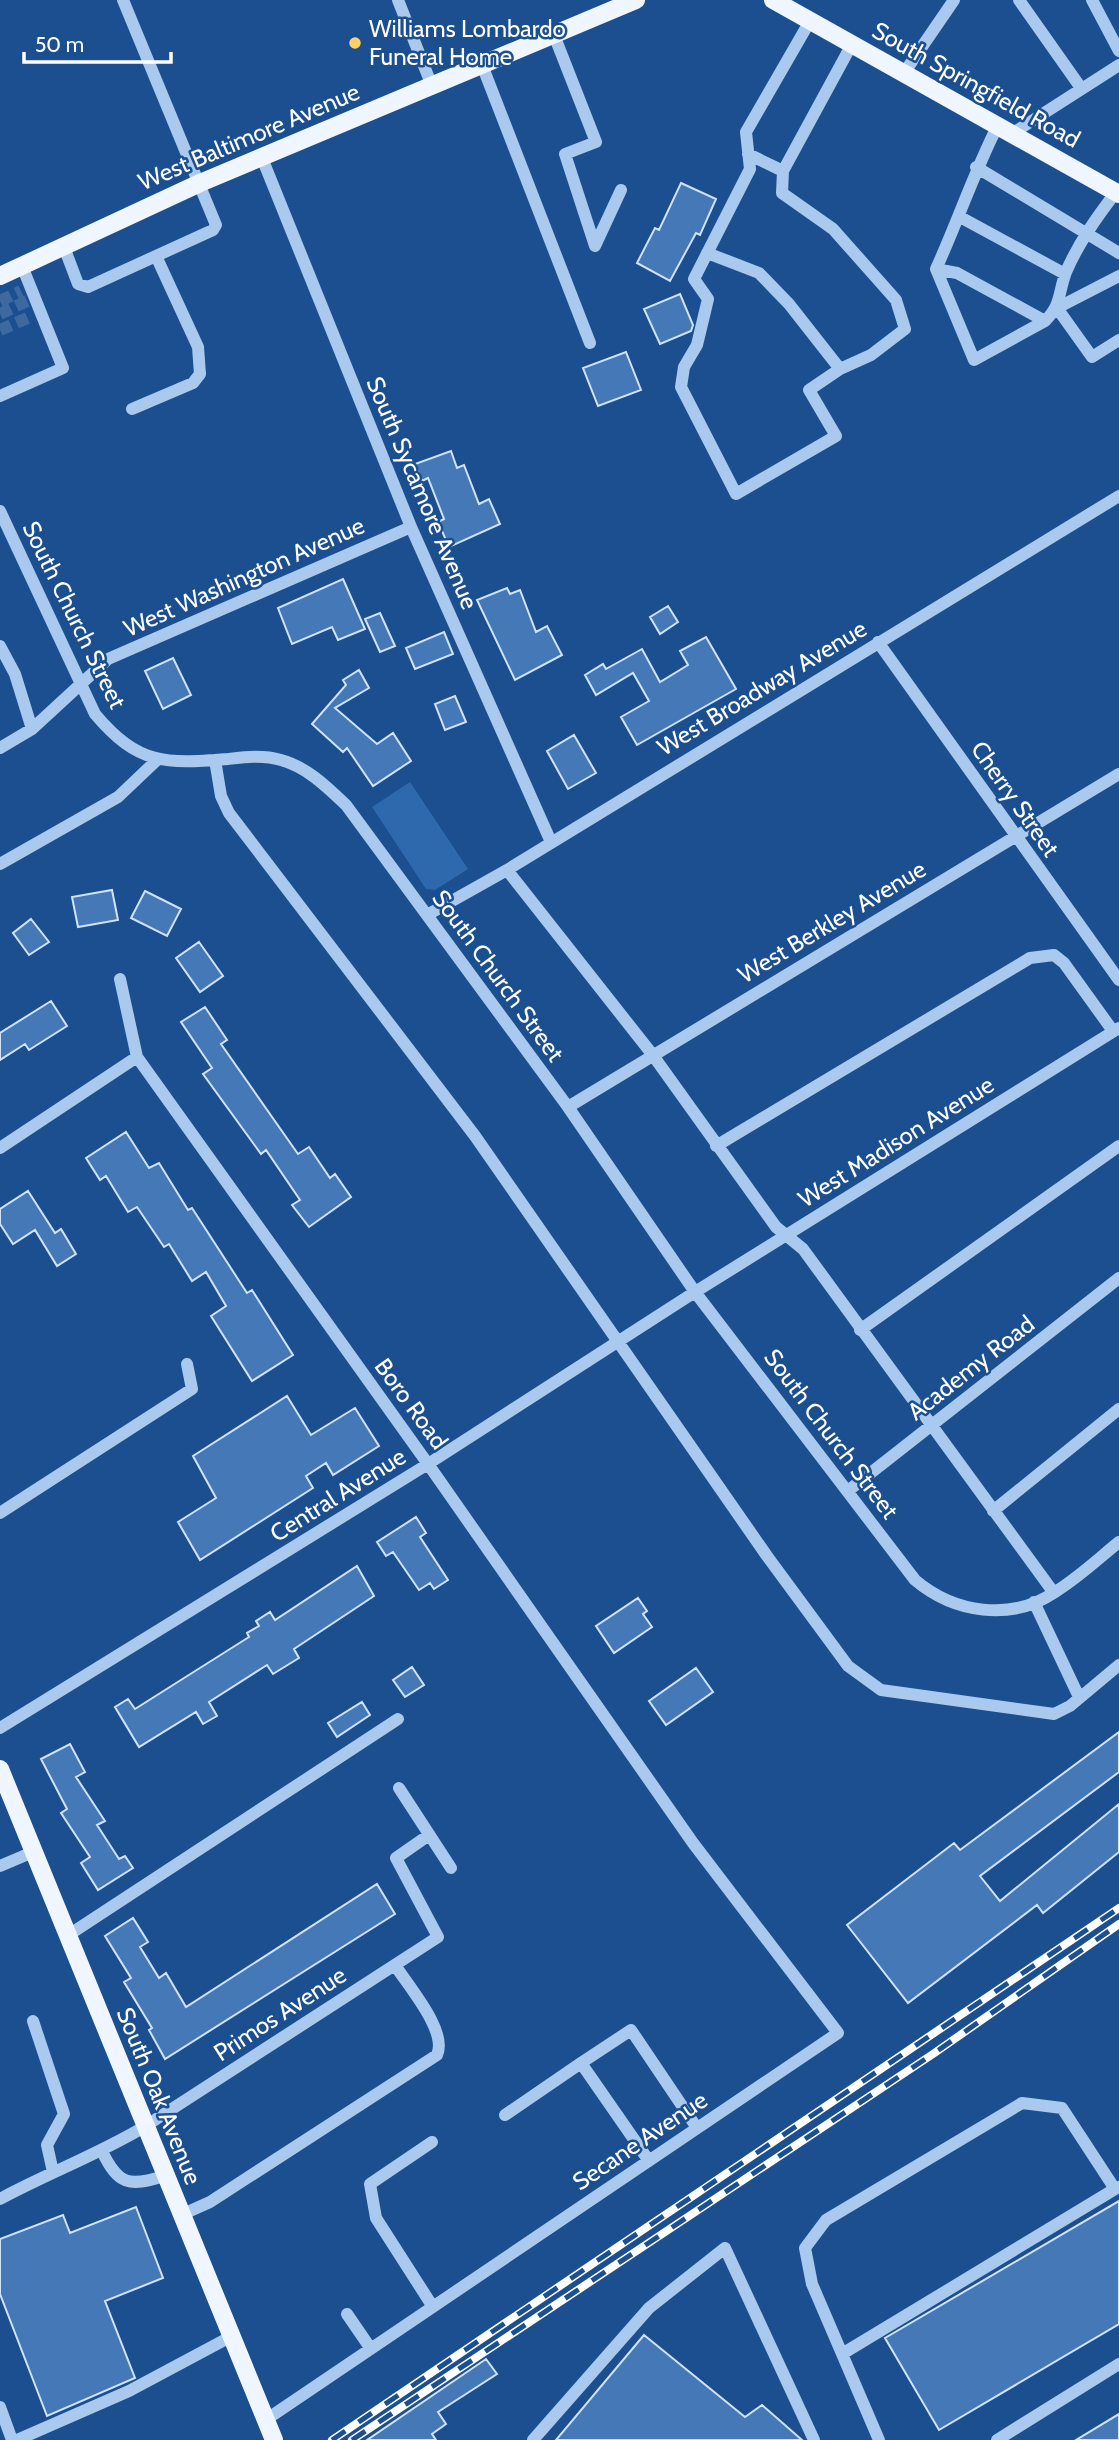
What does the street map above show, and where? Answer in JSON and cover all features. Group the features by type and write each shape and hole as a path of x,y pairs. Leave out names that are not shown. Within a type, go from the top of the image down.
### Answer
{"main road":[{"path":"601,15 613,0"},
{"name":"West Baltimore Avenue","path":"0,276 200,183 636,0"},
{"name":"South Springfield Road","path":"773,0 1117,193"},
{"name":"South Oak Avenue","path":"0,1769 274,2440"}],"street":[{"path":"64,247 78,284 88,287 214,230 215,219 123,0"},
{"path":"398,0 432,86"},
{"path":"904,73 954,0"},
{"path":"1020,0 1081,88"},
{"path":"1092,0 1119,51"},
{"path":"810,21 746,132 750,169 694,279 708,299 697,345 684,367 681,387 736,494 836,436 809,390 840,369 871,355 905,329 896,300 833,229 782,193 783,171 852,44"},
{"path":"554,35 596,142 565,154 595,246 621,190"},
{"path":"482,65 590,343"},
{"path":"1119,65 1005,129 976,167 960,217 936,269 974,360 1045,321 1057,308 1119,275"},
{"path":"748,154 783,171"},
{"name":"South Sycamore Avenue","path":"262,158 411,527 551,842"},
{"path":"976,167 1119,253"},
{"path":"1117,193 1085,234 1065,274 1057,308 1092,357 1119,340"},
{"path":"960,217 1065,274"},
{"path":"707,253 759,273 789,304 840,369"},
{"path":"132,409 193,383 200,374 198,347 156,256"},
{"path":"0,396 63,368 36,314 22,266"},
{"path":"936,269 957,273 1045,321"},
{"name":"West Broadway Avenue","path":"427,915 507,870 1119,496"},
{"name":"South Church Street","path":"0,511 95,714 116,739 128,748 157,760 215,760 260,756 283,761 327,786 346,805 568,1107 695,1292 849,1490 915,1580 931,1594 971,1609 1012,1608 1034,1602"},
{"name":"West Washington Avenue","path":"0,748 32,729 108,659 411,527"},
{"name":"Cherry Street","path":"878,642 1119,980"},
{"path":"0,646 15,674 32,729"},
{"path":"0,864 118,797 157,760"},
{"path":"215,760 222,796 229,813 475,1136 767,1556 848,1666 881,1690 1054,1714 1119,1665"},
{"name":"West Berkley Avenue","path":"568,1107 1119,774"},
{"path":"507,870 652,1054 776,1227 803,1249 1054,1593"},
{"path":"716,1146 1030,958 1054,955 1063,962 1116,1029"},
{"name":"Boro Road","path":"120,979 137,1057 428,1464 693,1843"},
{"name":"West Madison Avenue","path":"695,1292 1116,1029"},
{"path":"0,1148 137,1057"},
{"path":"860,1330 1119,1146"},
{"name":"Academy Road","path":"849,1490 1119,1278"},
{"name":"Central Avenue","path":"0,1728 428,1464 695,1292"},
{"path":"0,1513 192,1389 187,1364"},
{"path":"993,1511 1119,1409"},
{"path":"1079,1697 1034,1602 1054,1593 1119,1542"},
{"path":"67,1936 398,1720"},
{"path":"399,1788 451,1868"},
{"name":"Primos Avenue","path":"0,2199 102,2151 144,2127 438,1937 396,1858 429,1835"},
{"name":"Secane Avenue","path":"267,2419 838,2033 693,1843"},
{"path":"0,1866 33,1853"},
{"path":"181,2215 210,2202 437,2055 441,2045 435,2027 395,1965"},
{"path":"33,2021 64,2114 47,2145 53,2172"},
{"path":"505,2115 631,2030 697,2128"},
{"path":"581,2063 649,2161"},
{"path":"842,2354 1117,2188 1062,2108 1022,2102 826,2220 805,2248 812,2284 842,2354 879,2440"},
{"path":"432,2142 370,2184 376,2218 433,2307"},
{"path":"102,2151 113,2174 125,2181 143,2183 164,2176"},
{"path":"533,2440 649,2308 726,2248 814,2440"},
{"path":"347,2314 371,2349"},
{"path":"0,2407 14,2440 129,2391 232,2336"},
{"path":"997,2440 1119,2364"}],"shaded area":[{"path":"410,782 468,869 435,890 426,889 372,807"}],"building":[{"path":"681,183 716,199 700,235 696,233 670,281 637,263 655,228 659,230"},
{"path":"680,294 693,325 691,331 660,344 644,309"},
{"path":"626,352 641,390 598,406 583,368"},
{"path":"451,451 457,468 464,465 479,504 489,499 500,524 449,547 438,522 444,519 428,478 422,481 415,464"},
{"path":"343,579 365,629 338,640 332,627 292,644 278,608"},
{"path":"507,588 510,594 520,590 536,632 547,626 562,655 515,680 477,600"},
{"path":"668,606 678,622 660,634 650,617"},
{"path":"380,613 395,646 380,652 365,619"},
{"path":"444,632 453,654 415,669 406,648"},
{"path":"706,637 736,689 637,745 621,717 649,701 633,673 596,695 585,675 603,664 606,669 642,649 660,682 688,665 680,651"},
{"path":"173,658 191,695 163,709 145,671"},
{"path":"359,670 369,688 335,708 377,744 393,733 411,761 373,786 347,748 343,752 312,724 346,685 343,680"},
{"path":"455,696 466,722 445,730 435,704"},
{"path":"574,735 596,773 568,789 547,751"},
{"path":"112,890 118,920 78,927 72,897"},
{"path":"145,891 181,909 167,936 131,918"},
{"path":"31,919 49,942 29,955 13,933"},
{"path":"199,942 223,976 200,992 176,958"},
{"path":"51,1001 67,1026 29,1050 25,1044 0,1060 0,1033"},
{"path":"205,1007 227,1040 221,1044 298,1154 309,1147 330,1178 335,1174 351,1197 309,1227 292,1205 300,1200 266,1150 261,1154 203,1074 212,1068 181,1022"},
{"path":"126,1132 149,1168 159,1163 188,1210 192,1208 247,1293 252,1290 293,1355 252,1381 211,1316 226,1306 206,1272 192,1281 169,1244 164,1247 137,1207 128,1212 106,1176 100,1180 86,1158"},
{"path":"28,1191 55,1233 61,1229 76,1254 57,1266 35,1230 13,1244 0,1224 0,1209"},
{"path":"287,1396 311,1435 355,1408 379,1446 333,1475 326,1463 306,1476 313,1488 200,1560 178,1522 216,1498 193,1456"},
{"path":"416,1517 426,1533 420,1537 448,1580 434,1589 430,1583 419,1590 393,1552 386,1556 377,1542"},
{"path":"357,1566 374,1596 294,1649 299,1658 273,1674 267,1665 209,1702 217,1716 203,1724 196,1712 139,1747 115,1707 128,1699 135,1709 249,1637 247,1633 259,1626 256,1621 270,1612 275,1620"},
{"path":"638,1598 647,1611 643,1614 652,1627 614,1653 596,1626"},
{"path":"412,1667 424,1685 405,1697 393,1680"},
{"path":"696,1668 713,1692 666,1725 649,1701"},
{"path":"362,1702 370,1715 337,1737 328,1723"},
{"path":"1119,1732 1119,1772 980,1876 1000,1901 1119,1804 1119,1852 1043,1913 1037,1905 908,2003 847,1925 954,1843 960,1850"},
{"path":"70,1744 85,1772 76,1777 105,1821 97,1825 119,1859 125,1856 133,1868 98,1890 81,1863 90,1857 61,1813 67,1809 41,1759"},
{"path":"377,1884 395,1914 165,2059 149,2030 152,2028 124,1982 131,1978 105,1936 133,1918 148,1942 140,1947 159,1978 166,1973 186,2007"},
{"path":"1119,2201 1119,2324 939,2430 885,2338"},
{"path":"136,2207 163,2278 105,2301 135,2378 47,2416 0,2294 0,2239 63,2215 70,2233"},
{"path":"644,2335 745,2417 762,2405 802,2440 556,2440"},
{"path":"486,2359 497,2374 438,2412 446,2424 432,2434 436,2440 367,2440"},
{"path":"1119,2414 1119,2440 1076,2440"}],"tunnel":[{"path":"0,301 21,291"},
{"path":"0,314 27,301"},
{"path":"0,330 32,316"}],"railway":[{"path":"332,2440 1119,1908"},
{"path":"352,2440 933,2054 1119,1924"}],"place":[{"name":"Williams Lombardo Funeral Home","path":"355,43"}]}
